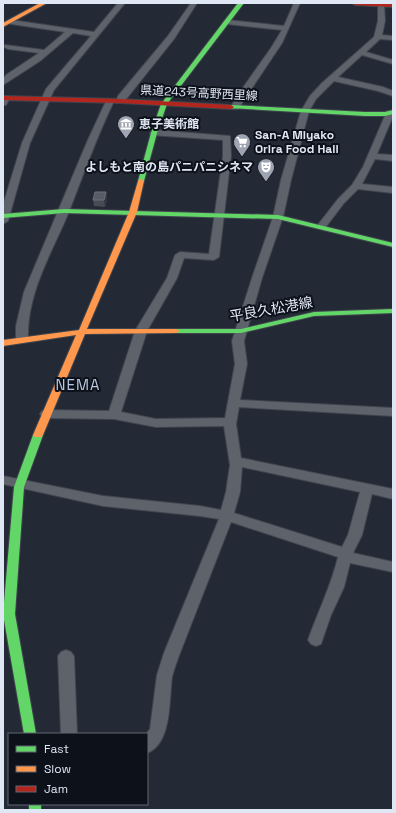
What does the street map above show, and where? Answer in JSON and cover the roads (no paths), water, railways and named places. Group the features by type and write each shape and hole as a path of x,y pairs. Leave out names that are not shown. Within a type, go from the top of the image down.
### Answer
{"street":[{"path":"7,24 44,3"},
{"path":"122,3 55,81 45,99 26,143 4,218 64,211 278,217 322,226 363,239 393,245"},
{"path":"22,340 21,333 23,316 30,293 93,136 115,101 125,93 171,37 194,3"},
{"path":"30,733 9,614 20,484 46,414 83,332 133,212 154,133 164,104 175,87 241,3"},
{"path":"234,107 244,90 275,48 297,3"},
{"path":"355,3 393,5"},
{"path":"148,745 158,731 165,675 172,653 211,558 233,492 235,461 230,422 241,364 238,342 278,217 286,180 305,111 313,98 332,78 378,37 382,16 381,4"},
{"path":"227,22 286,28"},
{"path":"7,24 96,34"},
{"path":"3,83 9,77 46,52 71,31"},
{"path":"378,37 393,38"},
{"path":"8,47 46,52"},
{"path":"360,52 393,62"},
{"path":"332,78 380,89 393,94"},
{"path":"380,89 393,83"},
{"name":"県道243号高野西里線","path":"4,99 115,101 365,114 391,112"},
{"path":"322,226 341,201 356,186 372,156 391,112"},
{"path":"114,415 141,331 172,278 180,255 214,257 218,216 227,156 227,138 154,133"},
{"path":"372,156 393,158"},
{"path":"356,186 393,190"},
{"name":"平良久松港線","path":"3,343 83,332 241,331 314,314 393,311"},
{"path":"233,403 393,412"},
{"path":"46,414 114,415 156,423 230,422"},
{"path":"235,461 393,494"},
{"path":"3,480 103,501 200,511 226,516 246,521 346,556 393,567"},
{"path":"316,640 324,615 337,587 346,556 355,535 367,488"},
{"path":"66,656 70,733"}],"place":[{"name":"恵子美術館","path":"126,139"},
{"name":"San-A Miyako Orira Food Hall","path":"242,157"},
{"name":"よしもと南の島パニパニシネマ","path":"266,182"}],"district":[{"name":"NEMA","path":"78,385"}]}
